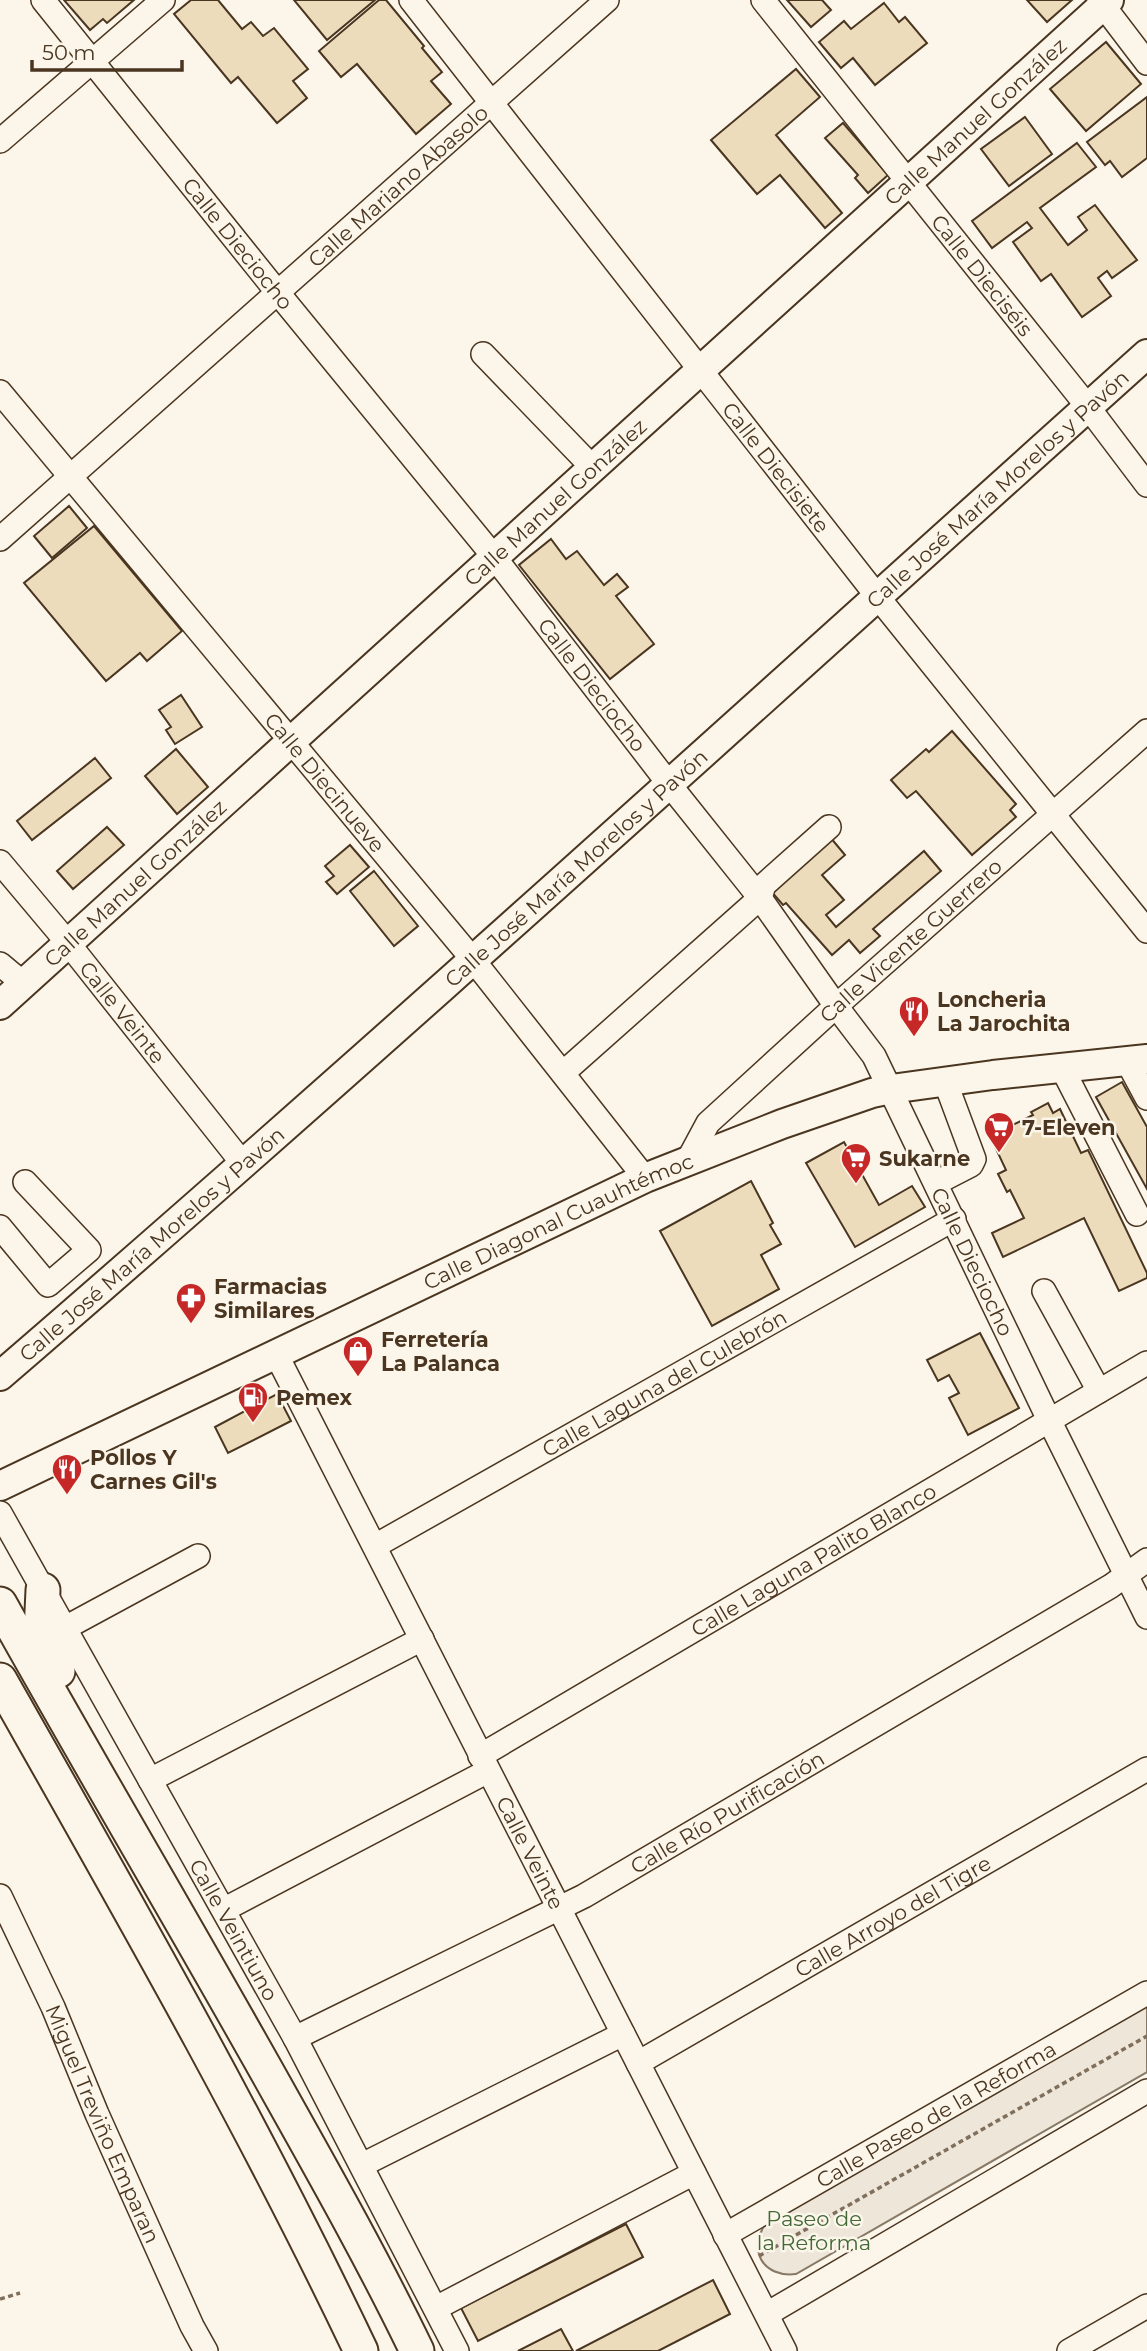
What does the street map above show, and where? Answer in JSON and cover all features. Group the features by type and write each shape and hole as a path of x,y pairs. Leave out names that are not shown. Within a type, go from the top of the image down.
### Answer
{"highway":[{"path":"43,1590 41,1633 76,1712 81,1750"},
{"path":"0,1604 322,2169 417,2351"},
{"path":"0,1680 169,1979 275,2176 361,2351"}],"main road":[{"name":"Calle Manuel González","path":"0,1005 908,184 1104,2"},
{"name":"Calle José María Morelos y Pavón","path":"0,1376 474,961 1147,354"},
{"name":"Calle Diagonal Cuauhtémoc","path":"0,1486 645,1178 816,1112 891,1089 1137,1060"}],"street":[{"name":"Calle Dieciocho","path":"43,0 495,558 760,898 874,1056 1147,1617"},
{"path":"0,141 163,0"},
{"name":"Calle Diecisiete","path":"411,0 877,596 1147,931"},
{"name":"Calle Mariano Abasolo","path":"0,539 607,0"},
{"name":"Calle Dieciséis","path":"763,0 1088,407 1147,485"},
{"path":"1104,2 1147,63"},
{"path":"484,354 593,469"},
{"name":"Calle Diecinueve","path":"0,392 474,961 645,1178"},
{"name":"Calle Vicente Guerrero","path":"687,1162 708,1123 1147,731"},
{"path":"563,1073 760,898 764,886 829,827"},
{"name":"Calle Veinte","path":"0,862 68,943 244,1165"},
{"path":"0,964 24,984"},
{"path":"1137,1060 1147,1098"},
{"path":"1062,1068 1137,1214"},
{"path":"936,1183 971,1165 974,1159 945,1081"},
{"path":"0,1227 48,1284 89,1250 25,1182"},
{"name":"Calle Laguna del Culebrón","path":"375,1546 954,1219"},
{"path":"1044,1291 1099,1391"},
{"name":"Calle Veinte","path":"276,1353 785,2351"},
{"name":"Calle Laguna Palito Blanco","path":"225,1909 484,1763 1147,1363"},
{"name":"Calle Veintiuno","path":"0,1513 225,1909 362,2165 457,2351"},
{"path":"65,1628 198,1556"},
{"name":"Calle Río Purificación","path":"295,2038 584,1896 1111,1586 1147,1560"},
{"path":"150,1780 422,1639"},
{"name":"Calle Arroyo del Tigre","path":"638,2063 1147,1769"},
{"name":"Miguel Treviño Emparan","path":"0,1896 54,2007 97,2114 192,2326 206,2351"},
{"name":"Calle Paseo de la Reforma","path":"725,2235 1147,1993"},
{"path":"362,2165 623,2034"},
{"path":"767,2314 1147,2091"},
{"path":"436,2308 694,2173"},
{"path":"1069,2351 1147,2306"}],"path":[{"path":"741,2265 1147,2036"},
{"path":"0,2299 20,2293"}],"green space":[{"name":"Paseo de la Reforma","path":"1147,2005 1147,2072 796,2274 775,2272 762,2260 758,2243 766,2223"}],"building":[{"path":"64,0 134,0 107,23 103,19 90,30"},
{"path":"191,0 218,0 242,29 251,22 263,36 274,28 308,69 293,81 307,98 277,123 238,77 231,83 174,14"},
{"path":"294,0 375,0 327,40"},
{"path":"379,0 386,0 442,72 431,81 451,104 416,134 357,64 341,77 319,51"},
{"path":"787,0 822,0 831,10 811,27"},
{"path":"1027,0 1072,0 1047,22"},
{"path":"884,3 899,22 905,17 927,43 875,85 853,58 841,68 819,42 844,21 851,29"},
{"path":"1106,42 1141,84 1086,131 1050,89"},
{"path":"796,69 820,97 776,135 842,213 825,228 780,175 757,194 711,140"},
{"path":"1147,97 1147,158 1122,177 1110,161 1105,165 1087,142"},
{"path":"1025,117 1052,154 1009,186 981,149"},
{"path":"843,123 888,175 868,193 855,178 858,175 825,138"},
{"path":"1077,143 1096,167 1040,208 1068,245 1087,230 1078,217 1095,205 1137,260 1112,278 1107,271 1098,278 1111,296 1082,317 1051,274 1041,281 1013,242 1032,228 1027,222 992,248 972,221"},
{"path":"69,506 87,528 52,558 34,536"},
{"path":"94,526 182,631 147,661 140,653 106,681 24,583"},
{"path":"551,539 566,559 577,551 604,585 617,574 628,587 616,596 654,644 610,679 519,565"},
{"path":"181,695 202,727 175,744 166,730 171,727 159,710"},
{"path":"952,731 1016,804 1010,810 1016,817 972,855 916,791 907,798 891,780 926,749 929,752"},
{"path":"176,749 208,787 177,814 145,776"},
{"path":"95,758 111,778 32,840 17,821"},
{"path":"107,827 124,845 73,889 57,871"},
{"path":"830,837 845,855 822,875 844,900 826,915 836,927 924,851 941,871 873,929 880,936 860,953 849,940 832,955 786,903 783,905 770,890"},
{"path":"350,845 369,867 337,894 326,882 334,876 325,866"},
{"path":"374,871 418,926 394,946 350,891"},
{"path":"1122,1082 1147,1127 1147,1189 1096,1097"},
{"path":"1048,1103 1053,1113 1060,1109 1081,1153 1088,1150 1147,1278 1119,1291 1084,1218 1003,1257 992,1233 1024,1218 1010,1190 1007,1192 998,1174 1006,1170 990,1136 1033,1115 1031,1112"},
{"path":"844,1142 879,1205 912,1186 925,1207 855,1247 806,1163"},
{"path":"751,1181 781,1244 761,1255 779,1289 712,1326 660,1231"},
{"path":"980,1333 1019,1408 968,1435 949,1398 959,1393 949,1375 938,1381 927,1360"},
{"name":"Pemex","path":"277,1394 291,1421 228,1453 215,1427"},
{"path":"626,2224 643,2257 478,2341 461,2308"},
{"path":"713,2280 730,2314 658,2351 576,2351"},
{"path":"561,2329 573,2351 518,2351"}],"place":[{"name":"Loncheria La Jarochita","path":"914,1038"},
{"name":"7-Eleven","path":"999,1154"},
{"name":"Sukarne","path":"856,1185"},
{"name":"Farmacias Similares","path":"191,1325"},
{"name":"Ferretería La Palanca","path":"358,1378"},
{"name":"Pemex","path":"253,1424"},
{"name":"Pollos Y Carnes Gil's","path":"67,1496"}]}
